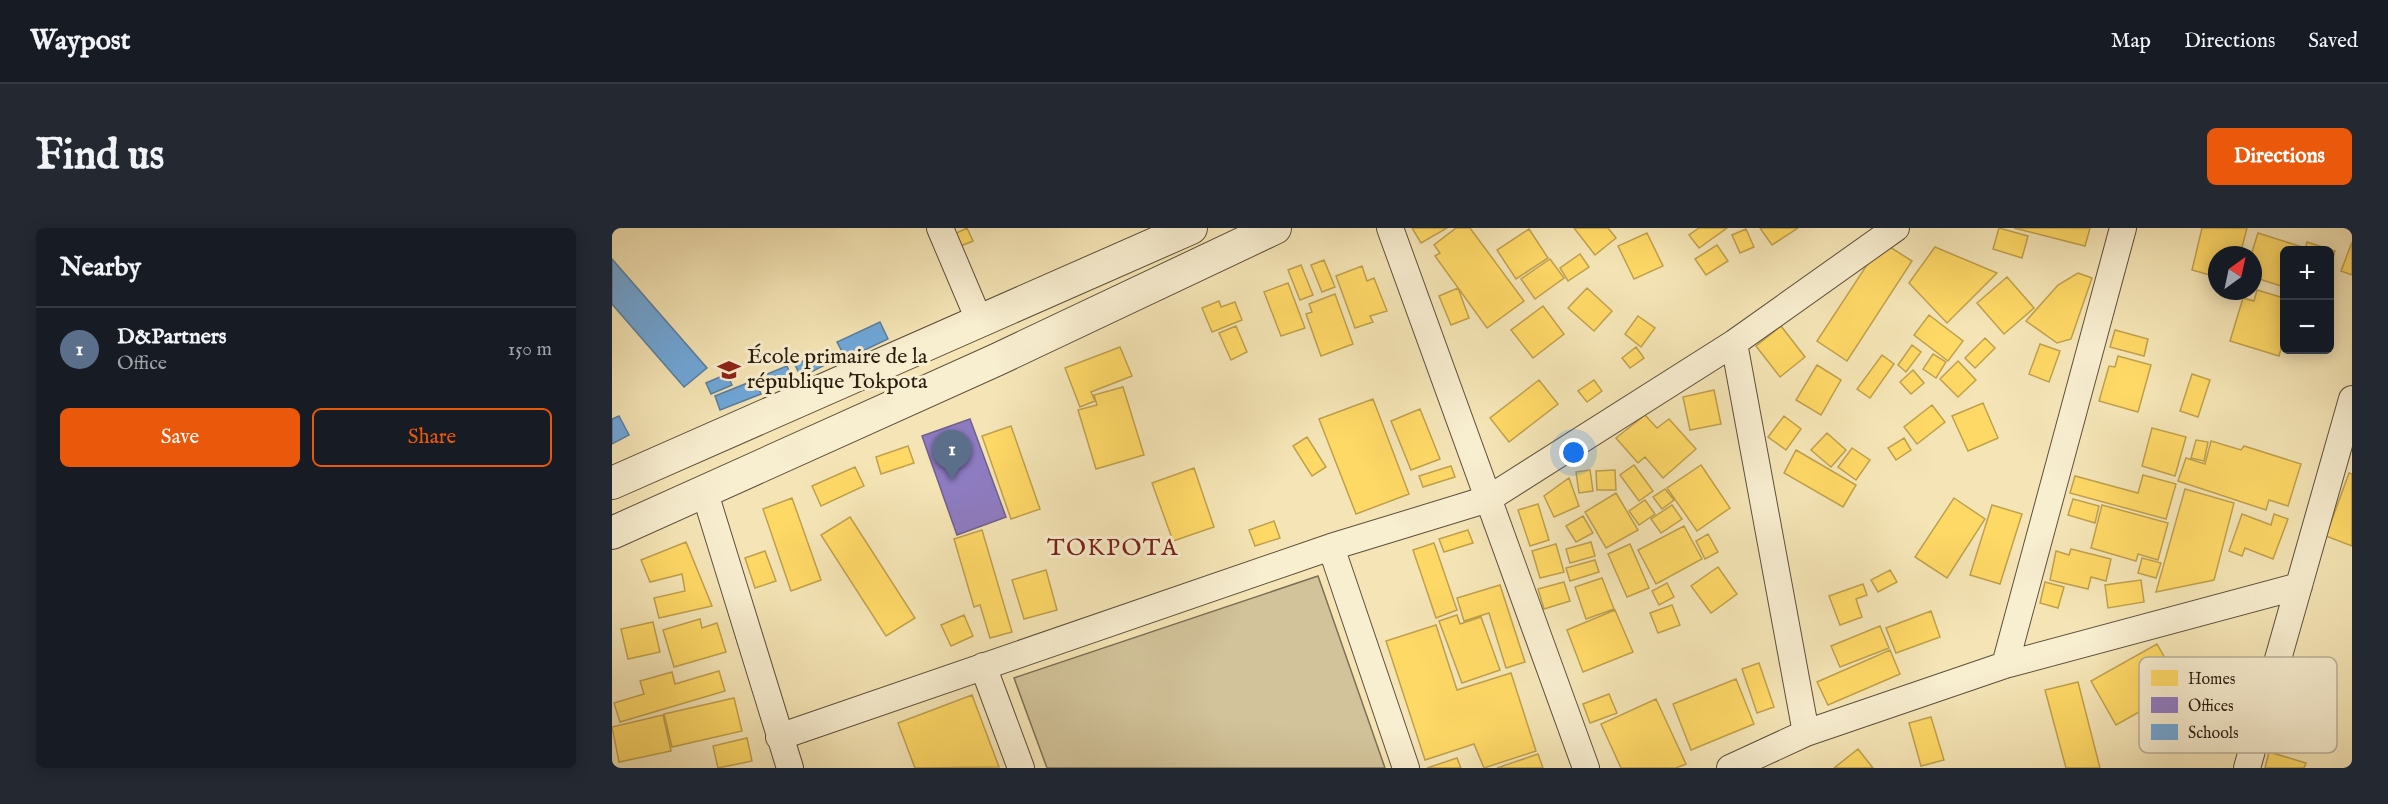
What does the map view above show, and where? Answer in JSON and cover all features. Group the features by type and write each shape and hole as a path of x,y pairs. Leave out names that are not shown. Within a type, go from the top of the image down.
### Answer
{"street":[{"path":"940,228 979,320"},
{"path":"612,483 1191,228"},
{"path":"612,533 996,360 1275,228"},
{"path":"1390,228 1586,768"},
{"path":"779,737 1331,547 1488,499 1734,343 1896,228"},
{"path":"2005,665 2123,228"},
{"path":"1734,343 1806,733"},
{"path":"2279,657 2352,399"},
{"path":"704,490 790,768"},
{"path":"1331,547 1406,768"},
{"path":"1730,768 1806,733 2005,665 2299,585"},
{"path":"983,666 1021,768"},
{"path":"2247,768 2251,753"}],"shaded area":[{"path":"1318,576 1385,768 1047,768 1014,678"}],"building: Homes":[{"path":"967,228 973,241 958,247 952,235"},
{"path":"1412,228 1447,228 1421,243"},
{"path":"1456,228 1470,228 1524,301 1487,328 1435,256 1440,253 1434,245"},
{"path":"1574,228 1608,228 1616,238 1595,255"},
{"path":"1699,228 1727,228 1699,248 1689,235"},
{"path":"1760,228 1798,228 1772,245"},
{"path":"1999,228 2028,236 2022,258 1993,249"},
{"path":"2014,228 2090,228 2085,246"},
{"path":"2202,228 2247,228 2242,246 2208,246 2208,274 2192,270"},
{"path":"1529,229 1548,258 1516,279 1497,250"},
{"path":"1746,229 1754,247 1740,253 1732,235"},
{"path":"1647,233 1663,266 1634,279 1618,246"},
{"path":"2258,233 2299,246 2280,246 2280,286 2262,280 2262,246 2254,246"},
{"path":"1882,242 1912,261 1847,361 1817,341"},
{"path":"2307,242 2319,246 2306,246"},
{"path":"2352,242 2352,275 2341,271"},
{"path":"1717,245 1728,261 1706,275 1695,259"},
{"path":"1935,247 1997,273 1947,323 1909,283"},
{"path":"1580,254 1589,267 1568,281 1560,268"},
{"path":"1550,259 1564,278 1535,299 1521,279"},
{"path":"1324,260 1335,287 1322,292 1311,265"},
{"path":"1301,265 1313,295 1300,300 1288,270"},
{"path":"1362,266 1367,281 1374,278 1387,311 1370,316 1373,322 1355,328 1336,276"},
{"path":"2078,273 2092,278 2071,339 2057,343 2026,321 2058,285"},
{"path":"2007,277 2034,308 2004,334 1977,303"},
{"path":"1288,283 1305,328 1281,336 1264,292"},
{"path":"1458,288 1469,318 1451,325 1439,296"},
{"path":"1587,288 1612,311 1594,331 1568,308"},
{"path":"2262,291 2280,297 2279,356 2230,341 2242,300 2262,300"},
{"path":"1335,294 1353,344 1321,356 1306,314 1312,312 1309,304"},
{"path":"1219,301 1221,307 1235,302 1242,320 1212,332 1202,308"},
{"path":"1543,306 1564,334 1533,358 1511,330"},
{"path":"1929,315 1963,341 1948,361 1914,335"},
{"path":"1638,316 1655,328 1641,347 1625,334"},
{"path":"1236,326 1247,352 1231,360 1219,333"},
{"path":"1781,326 1805,357 1780,377 1756,346"},
{"path":"2115,330 2148,339 2144,356 2110,347"},
{"path":"1985,338 1995,348 1975,368 1965,358"},
{"path":"2040,344 2060,351 2049,382 2029,374"},
{"path":"1912,345 1921,352 1906,372 1898,365"},
{"path":"1120,347 1132,376 1091,392 1095,401 1080,407 1065,368"},
{"path":"1636,347 1644,358 1630,368 1622,358"},
{"path":"1933,354 1946,362 1936,378 1923,369"},
{"path":"1882,355 1894,364 1870,398 1857,389"},
{"path":"2118,356 2151,365 2138,412 2099,401 2109,366 2115,367"},
{"path":"1958,361 1976,380 1958,397 1940,379"},
{"path":"1817,365 1841,380 1821,415 1796,400"},
{"path":"1913,370 1924,383 1911,394 1900,382"},
{"path":"2192,374 2210,380 2198,417 2180,411"},
{"path":"1539,380 1558,404 1509,442 1490,418"},
{"path":"1594,380 1602,391 1587,402 1578,391"},
{"path":"1123,387 1144,455 1096,469 1078,410 1097,405 1094,395"},
{"path":"1714,390 1721,424 1690,430 1683,397"},
{"path":"1373,399 1409,494 1356,514 1319,419"},
{"path":"1983,403 1998,438 1968,451 1952,416"},
{"path":"1932,405 1945,422 1917,444 1904,427"},
{"path":"1420,409 1440,459 1411,470 1391,421"},
{"path":"1645,415 1657,428 1669,419 1696,449 1663,478 1645,457 1638,463 1616,438"},
{"path":"1784,416 1801,429 1786,450 1768,437"},
{"path":"1011,426 1040,509 1011,519 982,436"},
{"path":"2152,428 2186,437 2175,476 2142,466"},
{"path":"1827,433 1846,450 1831,467 1811,450"},
{"path":"1307,437 1326,467 1312,476 1293,446"},
{"path":"1904,438 1911,450 1896,460 1888,448"},
{"path":"2196,440 2208,442 2204,461 2191,458"},
{"path":"2211,441 2241,450 2244,446 2301,464 2288,506 2269,500 2266,510 2178,481 2186,458 2205,464"},
{"path":"908,446 914,463 881,474 876,457"},
{"path":"1852,448 1870,460 1856,480 1838,467"},
{"path":"1796,450 1856,485 1843,507 1784,473"},
{"path":"1634,465 1653,491 1639,501 1620,475"},
{"path":"1701,465 1730,508 1697,531 1667,488"},
{"path":"1451,466 1455,477 1423,487 1419,476"},
{"path":"855,467 864,486 821,506 812,486"},
{"path":"1194,468 1214,527 1173,541 1152,483"},
{"path":"1590,470 1593,491 1579,493 1576,472"},
{"path":"1615,470 1616,490 1597,490 1596,471"},
{"path":"2349,473 2352,474 2352,546 2326,536"},
{"path":"2143,475 2176,484 2166,519 2070,493 2075,476 2138,493"},
{"path":"1569,478 1579,506 1554,517 1544,496"},
{"path":"1665,489 1674,500 1662,509 1653,497"},
{"path":"2185,489 2234,503 2214,580 2156,592"},
{"path":"1616,493 1638,530 1606,548 1585,512"},
{"path":"792,498 821,580 791,591 763,509"},
{"path":"1954,498 1985,519 1947,578 1915,557"},
{"path":"2073,499 2099,506 2095,523 2068,515"},
{"path":"1645,500 1655,514 1639,525 1629,511"},
{"path":"1538,504 1549,540 1530,546 1518,510"},
{"path":"1672,505 1682,519 1661,533 1651,519"},
{"path":"1992,505 2022,514 2000,584 1970,575"},
{"path":"2102,505 2168,523 2158,560 2138,554 2136,561 2091,548"},
{"path":"2242,514 2271,525 2274,514 2288,519 2273,559 2245,548 2242,556 2229,551"},
{"path":"1583,516 1593,533 1576,542 1566,526"},
{"path":"850,517 915,618 886,636 821,535"},
{"path":"1274,521 1280,538 1255,546 1249,530"},
{"path":"1684,526 1702,559 1656,584 1638,550"},
{"path":"982,530 1012,632 990,638 980,605 974,607 954,539"},
{"path":"1468,530 1473,543 1444,552 1439,539"},
{"path":"1708,534 1718,552 1705,559 1696,541"},
{"path":"686,542 712,606 659,618 654,598 685,591 682,574 650,582 641,560"},
{"path":"1591,542 1595,556 1570,563 1566,549"},
{"path":"1434,543 1457,610 1436,618 1413,550"},
{"path":"1556,544 1564,572 1540,578 1532,551"},
{"path":"1630,544 1649,588 1627,597 1608,554"},
{"path":"2071,549 2111,559 2106,581 2091,577 2088,589 2050,580 2056,551 2069,555"},
{"path":"765,551 776,581 755,588 745,558"},
{"path":"2142,558 2161,563 2156,578 2138,573"},
{"path":"1595,560 1599,572 1570,581 1566,568"},
{"path":"1718,567 1737,594 1711,613 1691,586"},
{"path":"1046,570 1057,610 1024,619 1012,580"},
{"path":"1890,570 1897,582 1878,592 1871,580"},
{"path":"1602,578 1614,609 1586,619 1575,587"},
{"path":"2141,580 2144,602 2108,608 2105,585"},
{"path":"1564,582 1570,601 1544,609 1538,589"},
{"path":"2045,582 2064,587 2058,608 2040,603"},
{"path":"1667,583 1674,597 1659,605 1652,591"},
{"path":"1863,584 1867,595 1856,599 1862,617 1840,625 1829,596"},
{"path":"1500,585 1525,662 1506,668 1489,613 1464,621 1457,598"},
{"path":"1672,605 1680,625 1658,633 1650,613"},
{"path":"1615,610 1633,652 1583,672 1567,630"},
{"path":"1931,611 1940,637 1896,653 1886,628"},
{"path":"964,615 973,636 951,646 941,625"},
{"path":"1457,615 1460,624 1481,617 1500,670 1462,683 1439,621"},
{"path":"700,619 702,628 717,623 726,652 674,667 663,630"},
{"path":"653,622 660,652 628,659 621,629"},
{"path":"1436,625 1457,690 1511,673 1536,751 1484,768 1474,744 1425,760 1386,641"},
{"path":"1880,626 1889,648 1840,667 1831,646"},
{"path":"2157,644 2164,657 2139,657 2139,712 2116,725 2091,681"},
{"path":"1890,650 1900,674 1828,705 1817,682"},
{"path":"1759,663 1774,707 1757,713 1742,669"},
{"path":"719,671 725,691 620,722 614,703 644,694 640,681 672,672 675,684"},
{"path":"1736,679 1754,724 1691,750 1673,704"},
{"path":"2078,682 2100,768 2066,768 2045,690"},
{"path":"1609,694 1617,713 1590,723 1583,704"},
{"path":"972,695 999,767 915,768 898,723"},
{"path":"734,698 742,731 672,747 664,714"},
{"path":"1656,699 1686,764 1676,768 1621,768 1601,724"},
{"path":"663,715 671,751 619,762 612,727"},
{"path":"1931,717 1944,760 1921,766 1909,723"},
{"path":"747,738 752,761 718,768 713,746"},
{"path":"1858,749 1873,768 1834,768"},
{"path":"2269,753 2306,763 2304,768 2265,768"},
{"path":"1538,754 1543,768 1497,768"},
{"path":"1457,758 1461,768 1427,768"}],"building: Offices":[{"path":"970,419 1006,517 957,535 922,436"}],"building: Schools":[{"path":"612,259 707,368 684,387 612,304"},
{"path":"880,322 888,339 846,359 837,342"},
{"path":"825,350 831,362 801,377 795,365"},
{"path":"787,366 793,380 768,390 762,376"},
{"path":"727,374 732,385 711,394 706,383"},
{"path":"755,380 761,394 720,410 715,396"},
{"path":"619,416 629,435 612,444 612,419"}],"place":[{"name":"École primaire de la république Tokpota","path":"729,370"},
{"name":"D&Partners","path":"952,480"}],"district":[{"name":"TOKPOTA","path":"1113,548"}]}
